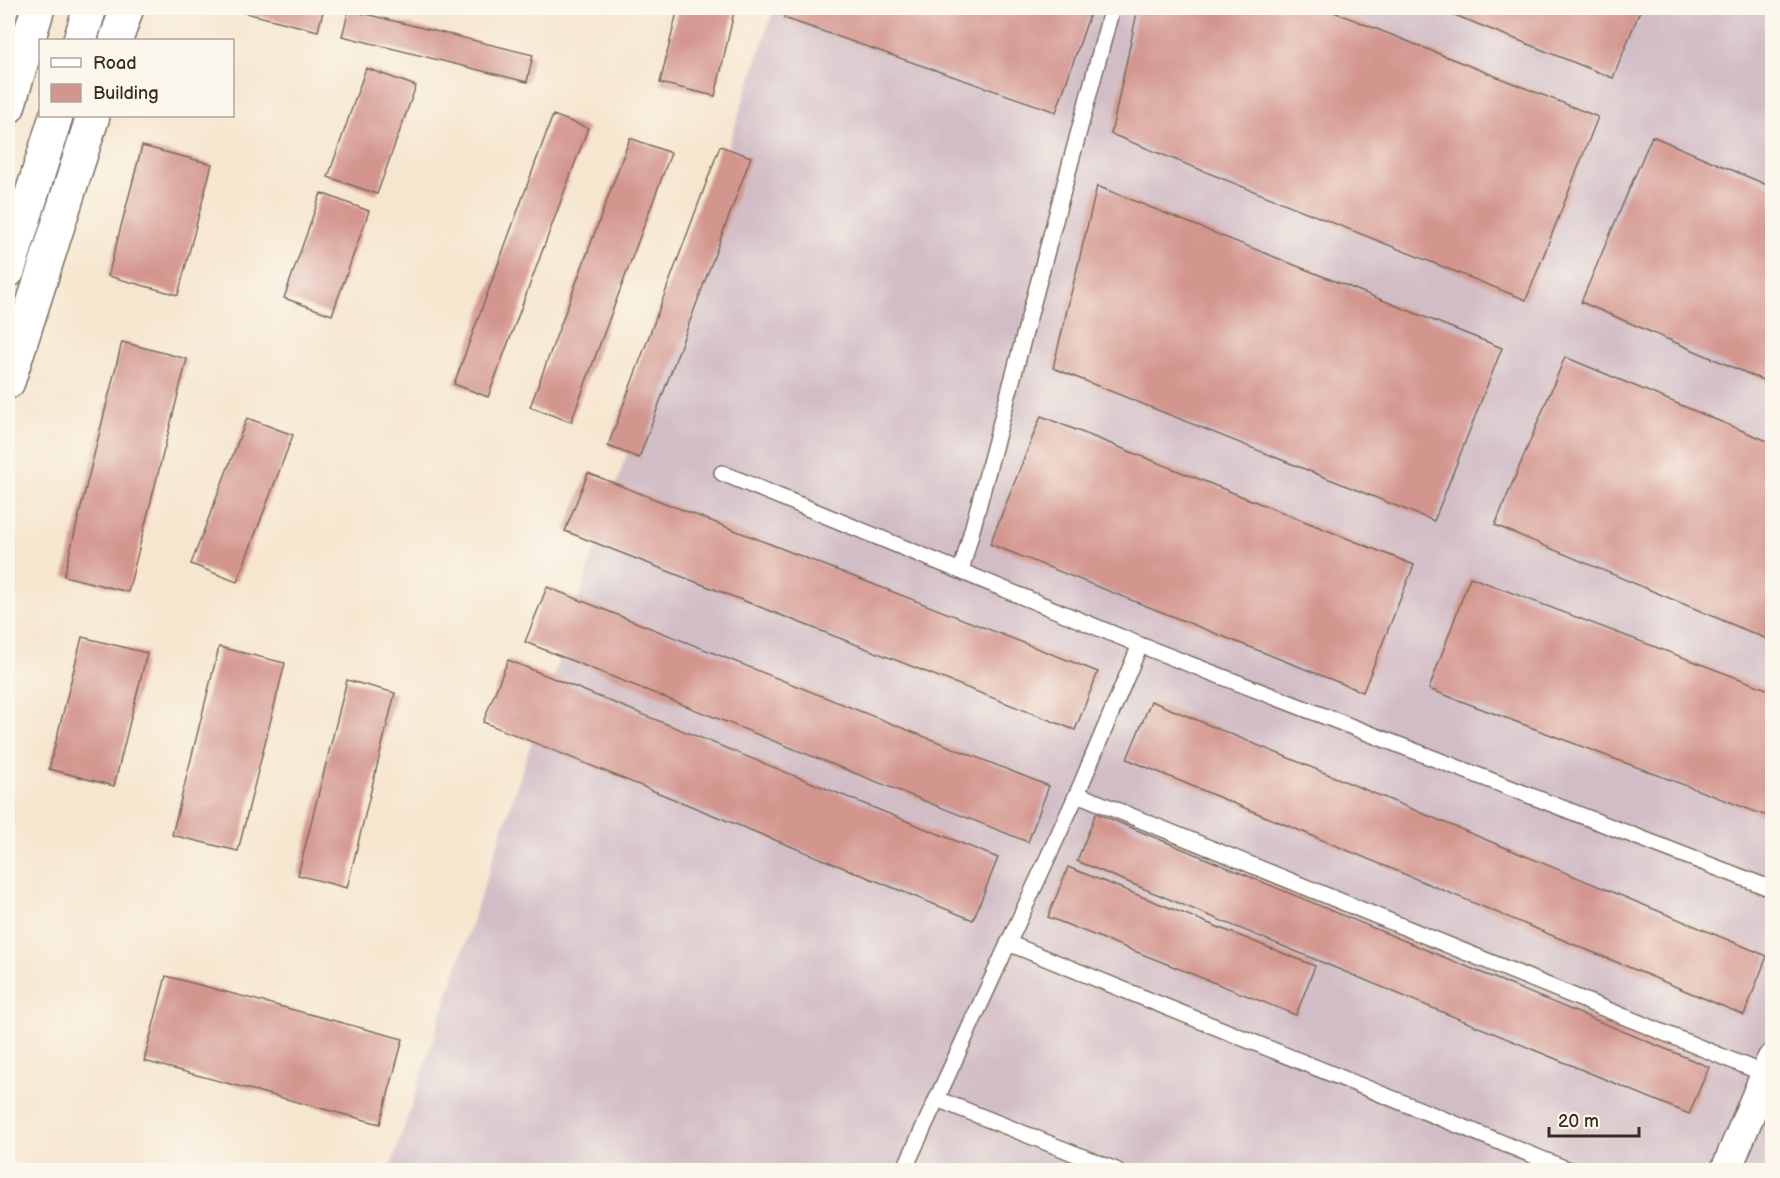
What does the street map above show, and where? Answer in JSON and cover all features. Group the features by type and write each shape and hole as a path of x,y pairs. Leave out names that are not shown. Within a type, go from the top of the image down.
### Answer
{"main road":[{"path":"8,107 38,8"},
{"path":"80,39 90,8"},
{"path":"116,39 127,8"},
{"path":"8,272 56,117"},
{"path":"8,382 93,117"}],"street":[{"path":"1726,1170 1771,1070"}],"lane":[{"path":"961,571 1112,8"},
{"path":"722,473 1140,645 1773,889"},
{"path":"904,1170 1077,794 1140,645"},
{"path":"1077,794 1771,1070"},
{"path":"1008,943 1569,1170"},
{"path":"937,1099 1116,1170"}],"shaded area":[{"path":"774,8 1772,8 1772,1170 390,1170"}],"building":[{"path":"226,8 324,8 318,31"},
{"path":"678,8 735,8 715,96 660,83"},
{"path":"787,8 1092,8 1056,112 784,18"},
{"path":"1138,8 1324,8 1598,117 1526,300 1111,134"},
{"path":"1437,8 1641,8 1613,78"},
{"path":"349,10 533,55 527,82 342,36"},
{"path":"366,68 416,86 377,194 328,177"},
{"path":"553,115 588,128 488,397 454,384"},
{"path":"1652,136 1772,187 1772,384 1581,302"},
{"path":"630,138 671,153 571,422 530,407"},
{"path":"142,146 212,164 178,295 108,276"},
{"path":"720,146 751,157 639,458 608,446"},
{"path":"1097,186 1502,348 1434,521 1053,368"},
{"path":"321,193 369,211 332,315 284,298"},
{"path":"122,342 187,359 128,592 64,576"},
{"path":"1565,357 1772,443 1772,641 1495,525"},
{"path":"1041,416 1414,565 1363,692 990,544"},
{"path":"247,418 293,435 237,582 191,564"},
{"path":"588,473 1098,672 1075,730 565,531"},
{"path":"1470,577 1772,691 1772,818 1429,689"},
{"path":"547,587 1049,786 1028,842 525,642"},
{"path":"82,637 147,653 114,786 49,769"},
{"path":"219,647 285,663 238,851 172,835"},
{"path":"508,660 998,858 973,920 483,722"},
{"path":"347,680 395,693 347,888 298,875"},
{"path":"1151,701 1767,956 1744,1015 1127,759"},
{"path":"1096,813 1709,1067 1689,1114 1077,861"},
{"path":"1068,867 1315,966 1296,1015 1048,917"},
{"path":"166,976 403,1039 380,1124 144,1061"}]}
